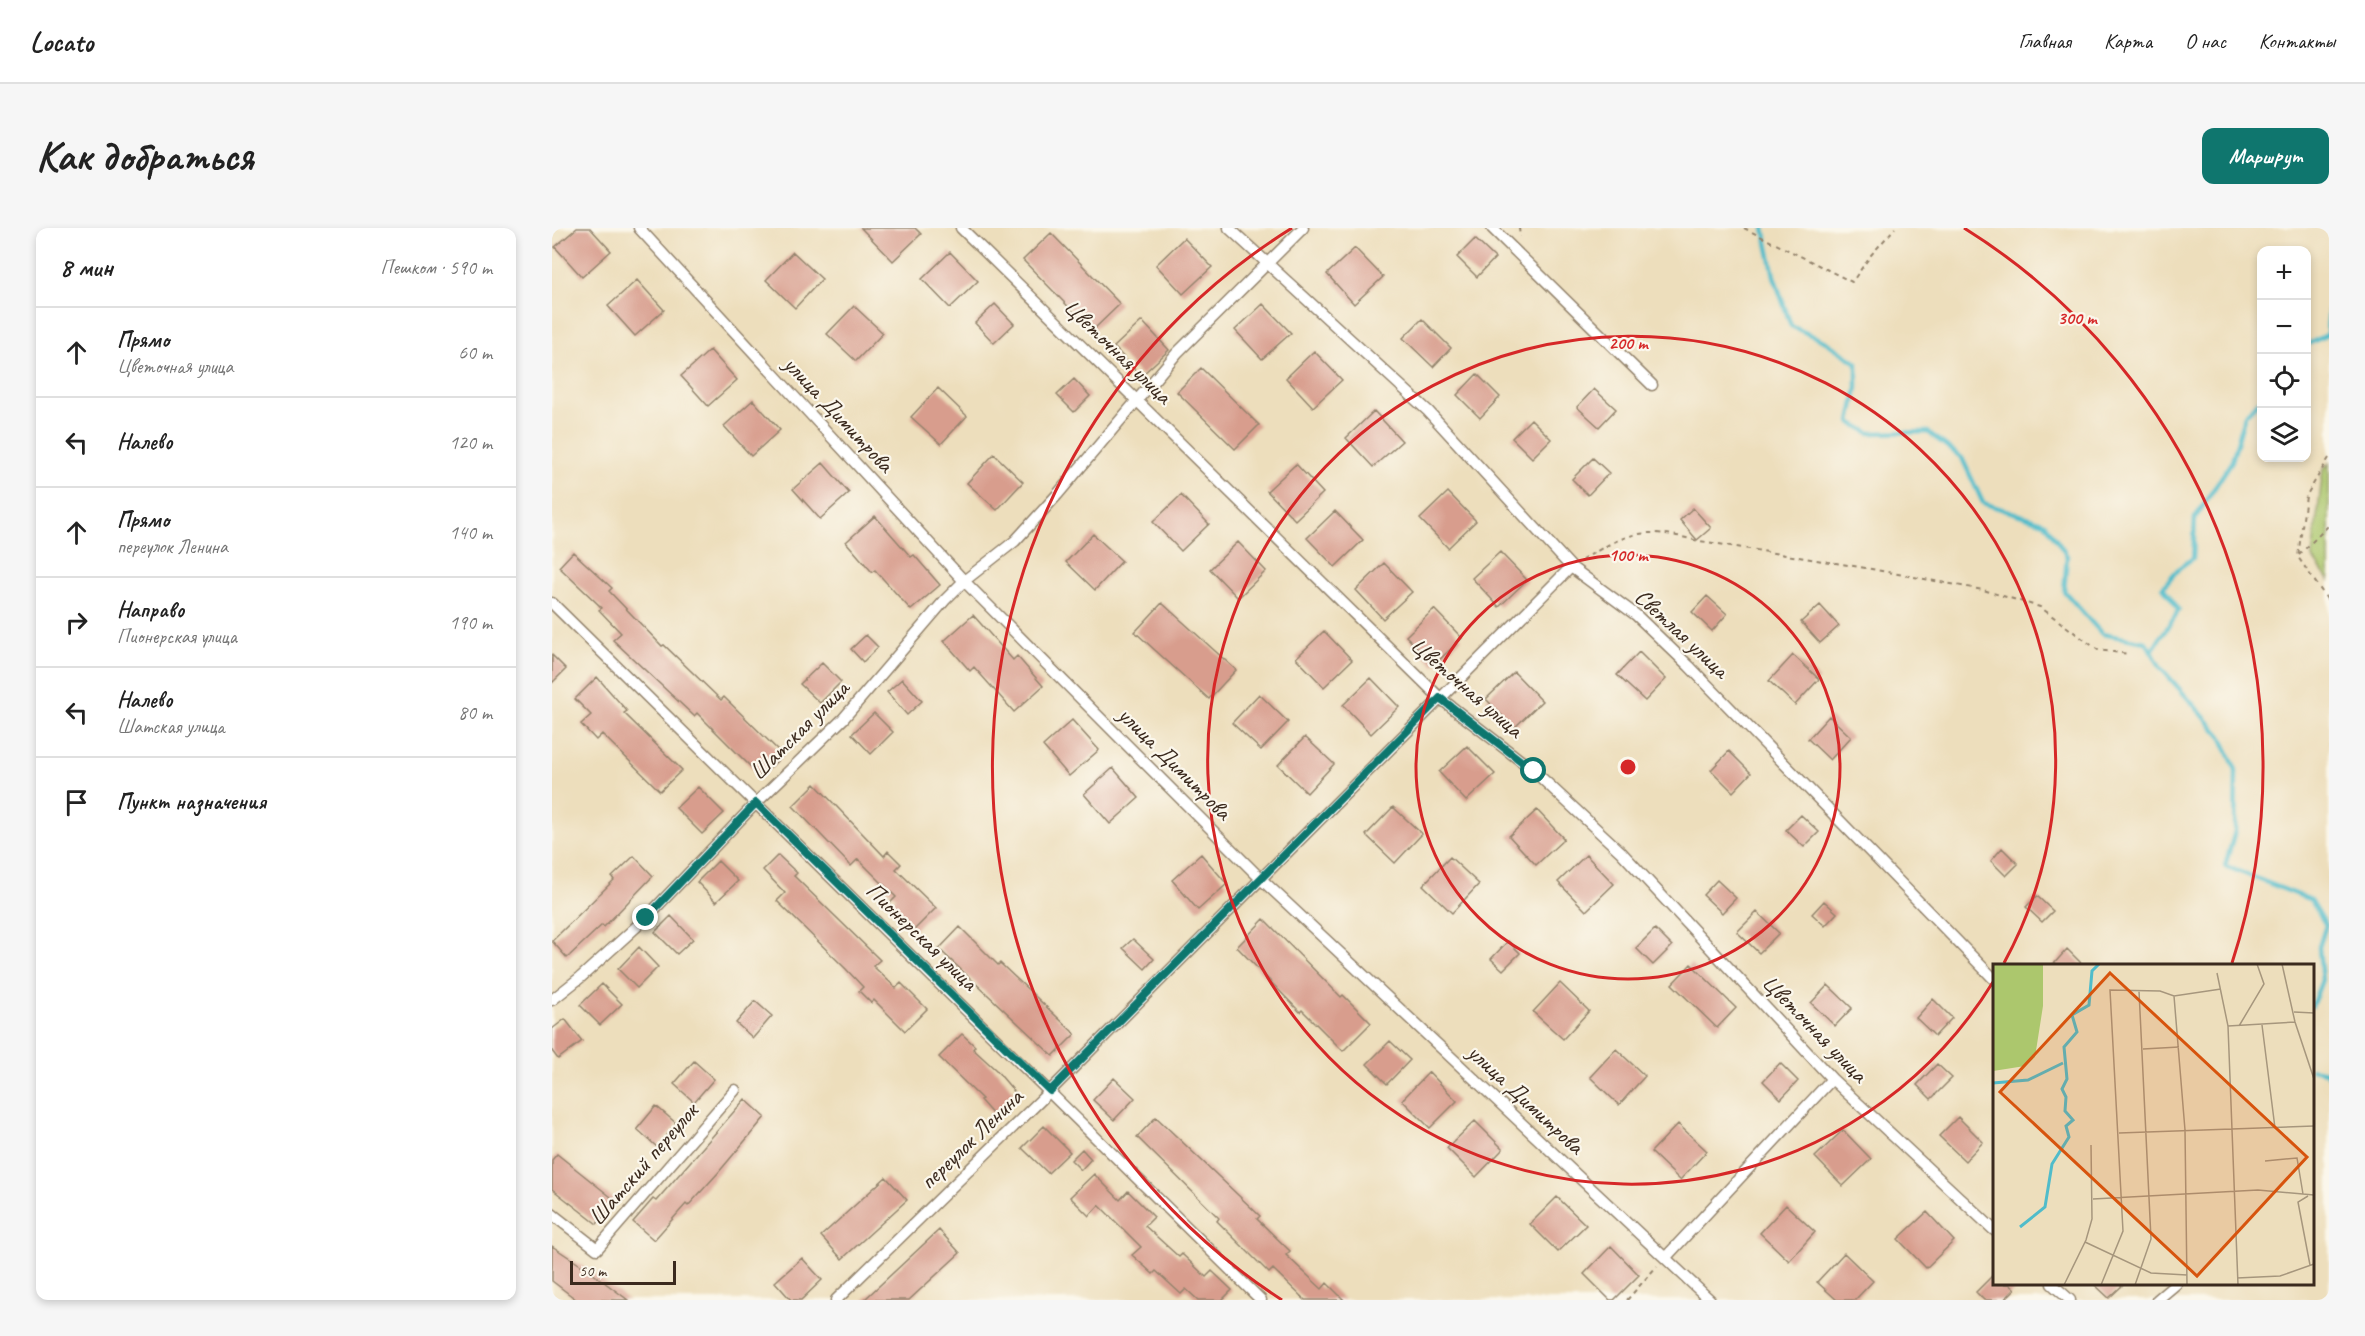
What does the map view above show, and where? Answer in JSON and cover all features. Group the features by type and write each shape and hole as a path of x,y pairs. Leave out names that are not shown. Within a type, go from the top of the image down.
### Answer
{"street":[{"name":"улица Димитрова","path":"639,228 964,581 1261,879 1710,1300"},
{"name":"Цветочная улица","path":"962,228 1440,698 1534,771 1622,852 1832,1079 1993,1228"},
{"name":"Светлая улица","path":"1229,228 1428,411 1571,567 1636,615 1993,977"},
{"name":"Шатская улица","path":"552,1000 646,918 756,803 843,719 964,581 1015,541 1139,401 1177,353 1304,228"},
{"path":"1492,228 1652,385"},
{"name":"переулок Ленина","path":"842,1298 1571,567"},
{"name":"Пионерская улица","path":"552,603 1261,1300"},
{"path":"1666,1257 1832,1079"},
{"name":"Шатский переулок","path":"552,1214 597,1249 735,1090"},
{"path":"2053,1285 2070,1300"},
{"path":"2157,1300 2175,1285"}],"path":[{"path":"1744,228 1852,282 1871,255 1895,228"},
{"path":"2329,459 2306,496 2298,557 2329,602"},
{"path":"2298,557 2329,525"},
{"path":"1571,567 1606,545 1639,533 1666,533 1694,540 1855,566 1983,590 2040,607 2098,650 2129,654"},
{"path":"1627,1300 1666,1257"}],"green space":[{"path":"2329,463 2329,581 2312,557 2323,470"}],"building":[{"path":"577,228 590,228 611,251 582,277 555,247"},
{"path":"861,228 915,228 921,234 893,261"},
{"path":"1051,233 1120,304 1092,331 1023,260"},
{"path":"1184,238 1212,267 1183,294 1156,265"},
{"path":"1475,239 1495,258 1477,277 1457,257"},
{"path":"1355,248 1383,277 1354,304 1327,274"},
{"path":"793,252 822,279 795,308 766,280"},
{"path":"950,252 978,281 950,308 922,279"},
{"path":"637,280 664,310 635,336 608,306"},
{"path":"995,304 1014,324 994,343 975,323"},
{"path":"1263,304 1291,333 1262,359 1235,330"},
{"path":"854,306 883,333 856,361 827,334"},
{"path":"1422,319 1451,348 1433,367 1403,338"},
{"path":"1142,321 1169,350 1141,376 1114,347"},
{"path":"710,350 737,380 708,406 681,376"},
{"path":"1314,351 1342,380 1313,407 1286,378"},
{"path":"1201,368 1259,425 1235,449 1177,392"},
{"path":"1477,374 1500,397 1480,418 1457,395"},
{"path":"1074,379 1090,396 1074,412 1057,395"},
{"path":"938,388 967,416 941,444 911,417"},
{"path":"1594,389 1616,409 1599,427 1577,407"},
{"path":"753,400 780,430 751,456 724,426"},
{"path":"1374,411 1402,441 1373,467 1346,438"},
{"path":"1531,419 1551,439 1532,458 1512,438"},
{"path":"994,454 1023,482 997,510 967,483"},
{"path":"1593,458 1609,473 1588,495 1572,479"},
{"path":"823,463 849,493 820,519 793,489"},
{"path":"1296,464 1323,493 1295,520 1267,491"},
{"path":"1448,492 1476,521 1448,548 1420,519"},
{"path":"1181,495 1209,524 1181,551 1153,522"},
{"path":"1693,508 1711,528 1697,540 1680,520"},
{"path":"1335,511 1363,540 1335,567 1307,538"},
{"path":"875,516 911,557 914,555 940,585 911,610 875,570 872,572 846,542"},
{"path":"1093,534 1122,561 1095,590 1066,562"},
{"path":"1238,542 1266,571 1238,598 1210,569"},
{"path":"573,552 612,588 609,591 662,646 664,645 721,700 724,697 783,755 761,777 697,713 694,716 613,640 621,633 599,610 602,608 559,567"},
{"path":"1500,552 1527,580 1499,607 1472,578"},
{"path":"1384,563 1412,592 1383,619 1356,590"},
{"path":"1707,596 1727,614 1712,631 1692,612"},
{"path":"1162,603 1236,670 1209,699 1135,632"},
{"path":"1820,605 1839,626 1820,643 1801,622"},
{"path":"1434,609 1462,638 1434,665 1406,636"},
{"path":"973,615 1013,660 1017,656 1043,686 1014,712 974,667 970,671 944,641"},
{"path":"1324,631 1352,660 1324,687 1296,658"},
{"path":"866,635 878,647 863,662 851,649"},
{"path":"1639,652 1666,679 1645,701 1617,675"},
{"path":"552,655 566,669 552,683"},
{"path":"1793,655 1819,679 1795,705 1769,681"},
{"path":"822,663 841,682 820,703 800,684"},
{"path":"1514,672 1542,701 1514,728 1486,699"},
{"path":"597,677 627,711 624,713 682,770 660,791 602,734 596,740 581,724 591,715 575,699"},
{"path":"1371,678 1399,707 1371,734 1343,705"},
{"path":"902,679 922,701 907,715 887,692"},
{"path":"1259,694 1288,722 1261,750 1232,723"},
{"path":"874,713 893,732 871,754 852,734"},
{"path":"1829,716 1851,737 1830,760 1808,739"},
{"path":"1072,720 1099,750 1069,776 1043,746"},
{"path":"1305,737 1334,764 1307,793 1278,765"},
{"path":"1467,746 1495,774 1466,801 1439,772"},
{"path":"1729,751 1751,773 1733,792 1711,770"},
{"path":"1113,768 1139,798 1110,824 1084,794"},
{"path":"815,784 884,856 888,851 901,864 896,869 936,908 914,930 889,904 896,897 858,859 851,866 793,806"},
{"path":"698,787 724,813 702,834 676,808"},
{"path":"1393,807 1422,834 1395,863 1366,835"},
{"path":"1537,810 1564,839 1536,865 1509,836"},
{"path":"1801,815 1819,832 1804,847 1786,830"},
{"path":"2002,848 2018,864 2006,876 1991,861"},
{"path":"1201,854 1227,884 1198,910 1172,880"},
{"path":"778,855 797,873 794,876 880,960 873,966 896,988 901,983 927,1009 905,1031 874,1000 871,1003 859,991 863,987 777,901 785,893 763,870"},
{"path":"1586,855 1614,884 1586,911 1558,882"},
{"path":"634,856 653,876 604,927 602,925 567,958 552,941 614,880 612,877"},
{"path":"1450,857 1479,884 1452,913 1423,885"},
{"path":"718,861 738,881 716,902 697,882"},
{"path":"1717,880 1736,898 1722,913 1703,895"},
{"path":"2037,896 2053,911 2042,922 2026,907"},
{"path":"1824,901 1837,913 1825,926 1812,914"},
{"path":"1757,912 1779,933 1759,953 1737,932"},
{"path":"671,916 693,939 677,954 655,932"},
{"path":"1264,919 1341,997 1343,995 1371,1023 1343,1051 1302,1010 1300,1012 1237,947"},
{"path":"960,927 998,965 1000,963 1075,1034 1053,1056 939,949"},
{"path":"1655,929 1672,946 1653,965 1636,948"},
{"path":"1133,939 1154,959 1145,969 1123,948"},
{"path":"1508,941 1520,953 1503,970 1491,959"},
{"path":"639,947 658,967 637,988 618,969"},
{"path":"2067,949 2082,964 2054,964"},
{"path":"1691,964 1736,1008 1717,1028 1672,984"},
{"path":"1560,983 1589,1011 1563,1039 1533,1012"},
{"path":"602,984 622,1004 600,1025 580,1005"},
{"path":"1828,985 1852,1008 1835,1026 1811,1003"},
{"path":"1933,999 1952,1018 1935,1036 1916,1018"},
{"path":"755,1001 772,1016 753,1038 736,1023"},
{"path":"565,1019 582,1041 558,1059 552,1051 552,1029"},
{"path":"962,1034 975,1046 973,1049 996,1070 1018,1096 995,1117 980,1100 982,1099 939,1057"},
{"path":"1390,1041 1410,1060 1387,1084 1367,1064"},
{"path":"1616,1049 1645,1076 1619,1105 1590,1077"},
{"path":"694,1061 714,1079 694,1102 674,1084"},
{"path":"1780,1063 1798,1081 1781,1099 1763,1081"},
{"path":"1937,1064 1952,1078 1931,1099 1917,1085"},
{"path":"1429,1072 1457,1101 1430,1128 1402,1100"},
{"path":"1114,1078 1135,1098 1114,1120 1093,1100"},
{"path":"745,1099 765,1117 718,1173 654,1240 633,1222 653,1199 656,1201"},
{"path":"656,1106 677,1124 657,1147 637,1129"},
{"path":"1156,1117 1260,1216 1257,1219 1290,1251 1286,1255 1322,1289 1327,1283 1344,1300 1305,1300 1273,1269 1269,1273 1217,1221 1219,1218 1137,1137"},
{"path":"1958,1117 1983,1142 1965,1161 1939,1136"},
{"path":"1475,1121 1503,1149 1476,1177 1447,1148"},
{"path":"1678,1124 1707,1151 1680,1180 1651,1152"},
{"path":"1044,1126 1070,1152 1048,1173 1022,1148"},
{"path":"1843,1130 1871,1159 1843,1186 1815,1157"},
{"path":"1082,1149 1091,1159 1081,1170 1071,1160"},
{"path":"557,1154 616,1201 597,1224 552,1189 552,1160"},
{"path":"1094,1174 1120,1200 1128,1191 1154,1217 1145,1226 1179,1257 1182,1254 1206,1277 1212,1271 1232,1290 1222,1300 1198,1300 1186,1289 1181,1294 1156,1271 1153,1274 1132,1255 1141,1247 1099,1205 1089,1216 1070,1197"},
{"path":"886,1177 907,1200 842,1259 821,1236"},
{"path":"1557,1197 1586,1225 1558,1252 1530,1224"},
{"path":"1786,1205 1815,1232 1789,1261 1760,1233"},
{"path":"1927,1212 1954,1241 1926,1268 1898,1239"},
{"path":"939,1230 960,1253 909,1300 864,1300"},
{"path":"552,1246 628,1300 577,1300 552,1281"},
{"path":"1611,1246 1639,1275 1614,1300 1610,1300 1584,1274"},
{"path":"1844,1253 1873,1281 1855,1300 1837,1300 1817,1282"},
{"path":"802,1258 822,1280 801,1300 791,1300 775,1282"},
{"path":"1993,1275 1993,1285 2010,1285 2015,1289 2004,1300 1984,1300 1976,1292"},
{"path":"2095,1285 2123,1285 2109,1298"}],"waterway":[{"path":"1764,228 1774,276 1791,326 1826,342 1857,363 1857,388 1850,422 1870,433 1928,432 1962,458 1983,503 2045,523 2067,556 2064,591 2102,634 2146,642 2161,668 2221,736 2236,770 2235,831 2225,866 2311,900 2326,925 2319,947 2322,980 2314,1001"},
{"path":"2311,343 2327,335 2329,307"},
{"path":"2151,652 2179,610 2163,587 2179,568 2193,558 2195,518 2232,461 2245,415 2257,403"},
{"path":"2314,1069 2326,1072 2329,1076"}],"route":[{"path":"646,918 756,803 1050,1091 1440,698 1534,771"}]}
